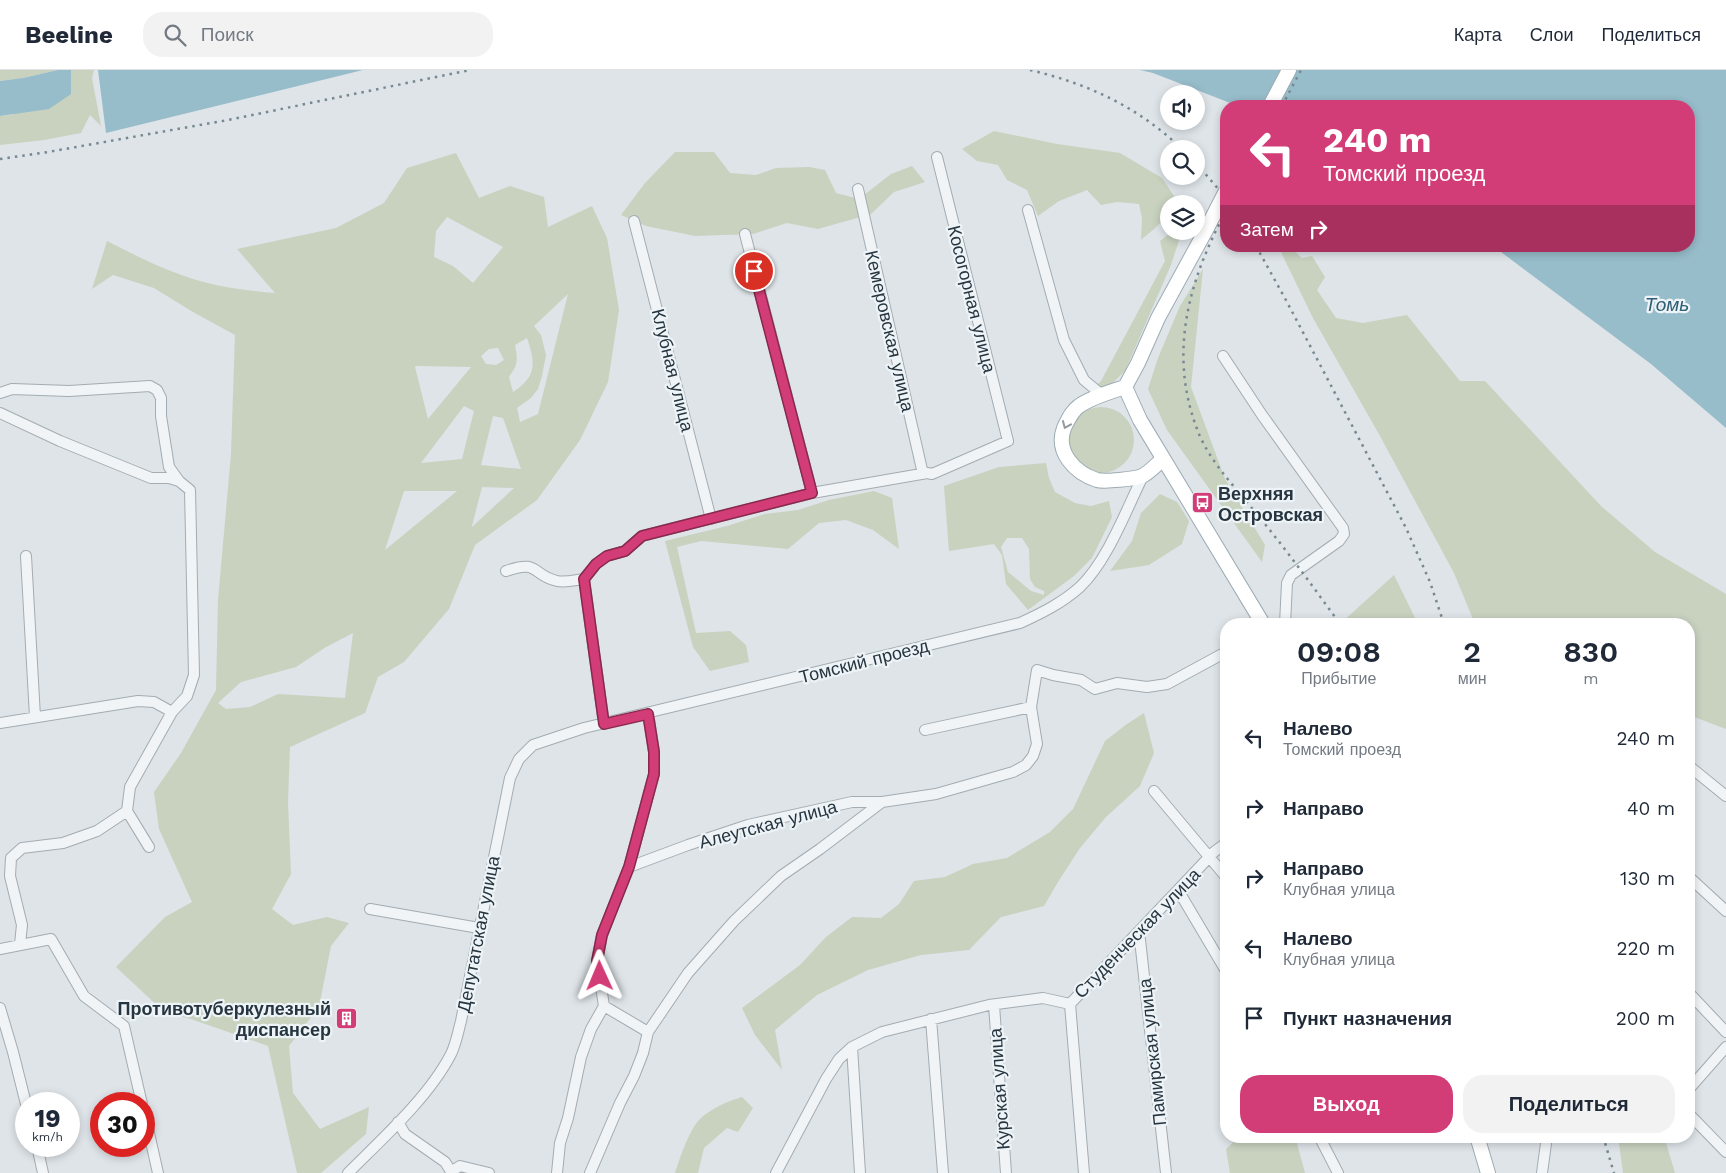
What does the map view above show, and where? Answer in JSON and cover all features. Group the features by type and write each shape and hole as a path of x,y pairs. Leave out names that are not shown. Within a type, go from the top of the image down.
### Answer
{"main road":[{"path":"1273,100 1289,70"},
{"path":"1163,458 1143,476 1098,481 1083,474 1071,463 1063,451 1061,436 1068,418 1079,406 1125,386 1138,363 1158,318 1220,203"},
{"path":"1125,386 1140,420 1258,618"},
{"path":"1479,1143 1488,1173"}],"street":[{"name":"Косогорная улица","path":"925,473 932,474 1008,441 937,157"},
{"name":"Кемеровская улица","path":"858,189 925,473"},
{"path":"1028,210 1064,340 1084,380 1102,395"},
{"name":"Клубная улица","path":"634,221 711,519"},
{"path":"745,234 812,493"},
{"path":"1223,356 1262,415 1343,528 1344,534 1339,541 1291,575 1287,583 1286,618"},
{"path":"0,393 12,389 69,391 150,386 157,390 161,398 161,416 169,467 179,481 190,490 194,675 187,696 172,712 130,787 127,811 149,847"},
{"path":"0,413 60,441 151,478 170,478 179,481"},
{"path":"506,571 530,566 556,581 564,582 584,579 596,564 607,556 625,551 642,536 812,493 925,473"},
{"name":"Томский проезд","path":"541,741 1020,623 1047,611 1080,586 1104,556 1143,476"},
{"path":"26,556 35,718"},
{"path":"584,579 604,724"},
{"name":"Алеутская улица","path":"629,867 688,845 748,826 852,802 882,802 936,794 1013,772 1026,765 1033,756 1037,744 1031,707 1036,670 1082,680 1095,688 1117,683 1147,687 1167,684 1220,655"},
{"path":"0,723 138,701 154,702 172,712"},
{"path":"925,730 1031,707"},
{"path":"557,1173 560,1143 568,1118 581,1058 591,1029 604,1006 597,961 602,935 629,867 654,774 654,752 648,714"},
{"name":"Депутатская улица","path":"348,1173 398,1122 437,1077 452,1053 461,1021 510,778 519,759 533,745 541,741"},
{"path":"1695,771 1726,796"},
{"path":"1154,791 1220,869"},
{"path":"590,1173 620,1103 634,1076 643,1053 648,1032 688,973 734,921 781,876 882,802"},
{"path":"20,944 22,925 10,876 11,858 22,848 63,843 97,831 127,811"},
{"name":"Студенческая улица","path":"1070,1004 1210,856 1220,848"},
{"path":"1695,883 1726,911"},
{"path":"1178,890 1220,961"},
{"path":"370,909 479,928"},
{"name":"Памирская улица","path":"1139,931 1166,1173"},
{"path":"0,949 52,939 84,996 124,1026 139,1092"},
{"path":"776,1173 826,1079 839,1059 852,1047 882,1032 931,1019 994,1005 1043,998 1070,1004 1084,1173"},
{"path":"1695,999 1726,1032"},
{"name":"Курская улица","path":"994,1005 1006,1173"},
{"path":"604,1006 648,1032"},
{"path":"0,1008 23,1092"},
{"path":"931,1019 943,1173"},
{"path":"852,1047 860,1173"},
{"path":"1695,1082 1726,1047"},
{"path":"1695,1120 1726,1152"},
{"path":"398,1122 405,1134 445,1162 452,1172 460,1166 489,1173"},
{"path":"1323,1143 1338,1173"},
{"path":"1542,1173 1546,1143"},
{"path":"39,1157 43,1173"},
{"path":"154,1157 158,1173"}],"green space":[{"path":"0,70 58,70 0,81"},
{"path":"71,70 94,70 92,78 101,126 90,115 81,133 44,140 0,145 0,116 11,115 71,94"},
{"path":"994,131 1057,144 1120,153 1160,177 1160,185 1167,185 1173,195 1160,195 1160,223 1141,240 1142,218 1139,204 1117,202 1101,205 1087,190 1059,201 1038,216 1027,190 1007,180 998,165 977,161 962,149"},
{"path":"675,152 714,152 730,173 756,175 776,168 809,167 825,170 836,193 859,199 891,174 912,166 925,182 894,192 871,214 818,229 787,223 753,234 695,236 646,226 621,215 645,183"},
{"path":"456,153 479,198 510,186 544,197 548,227 592,206 607,238 619,310 608,382 580,440 537,500 475,545 449,609 404,662 378,677 365,713 290,747 288,802 291,874 272,909 293,925 327,917 349,923 331,946 319,1007 289,1046 293,1093 320,1129 369,1107 366,1134 321,1173 297,1173 268,1046 163,1011 116,967 165,917 192,902 159,829 154,792 181,753 216,690 218,600 231,454 235,335 154,288 113,275 92,289 107,241 152,263 199,281 232,288 275,293 237,249 336,228 384,203 407,168","holes":["447,217 503,247 473,283 453,266 434,257 436,231","568,294 538,414 520,422 517,408 531,398 538,389 542,376 546,355 541,335 534,326","527,338 533,361 531,374 513,392 509,377 516,365 515,345","498,348 504,360 496,365 486,364 481,356 489,349","416,366 471,367 428,419","464,406 474,411 462,459 421,463","493,416 503,418 521,469 481,465","482,487 514,488 472,527","404,491 457,491 385,550","353,633 345,698 278,694 250,707 226,709 218,703 241,682 296,667 326,647"]},
{"path":"1179,240 1171,265 1125,371 1098,397 1073,407 1101,381 1165,261 1160,241"},
{"path":"1281,252 1296,252 1302,258 1312,256 1325,277 1317,290 1336,318 1363,323 1407,315 1460,381 1485,381 1601,506 1655,552 1726,594 1726,729 1695,717 1695,618 1473,618 1454,573 1380,436 1313,318"},
{"path":"1203,269 1191,387 1225,479 1265,545 1262,562 1167,430 1148,389 1158,358 1180,306"},
{"path":"1101,407 1114,410 1124,417 1131,427 1134,440 1131,453 1124,463 1114,470 1101,473 1088,470 1078,463 1071,453 1068,440 1071,427 1078,417 1088,410"},
{"path":"1046,463 1049,478 1055,492 1075,503 1091,506 1109,501 1112,517 1092,558 1074,576 1028,610 1006,584 1002,555 994,544 949,551 944,486 999,467","holes":["1007,538 1022,538 1029,549 1030,579 1035,587 1044,591 1044,595 1031,591 1008,572 1001,547"]},
{"path":"874,491 892,498 899,549 873,530 846,520 819,523 788,549 701,541 677,547 696,633 730,631 746,645 749,662 710,671 693,647 665,541 727,526 765,514 798,510 829,500"},
{"path":"1160,494 1177,502 1189,521 1182,544 1149,565 1110,571 1132,541 1141,513"},
{"path":"1394,575 1415,618 1347,618"},
{"path":"1144,713 1154,753 1140,786 1106,817 1080,848 1044,906 1001,917 969,950 921,955 868,970 817,995 775,1030 782,1070 755,1035 742,1008 800,965 826,937 852,917 881,918 899,904 914,881 945,877 973,864 1007,858 1050,832 1073,809 1105,741"},
{"path":"742,1097 753,1108 738,1132 727,1128 704,1148 698,1173 675,1173 682,1152 700,1119 720,1106"},
{"path":"1232,1143 1297,1143 1305,1173 1230,1173 1226,1149"},
{"path":"1619,1143 1666,1143 1675,1173 1623,1173"}],"water":[{"path":"58,70 71,70 71,94 49,109 0,116 0,81"},
{"path":"98,70 363,70 106,133"},
{"name":"Томь","path":"1140,70 1726,70 1726,428 1651,364 1501,252 1695,252 1695,100 1223,100 1205,93 1205,85 1184,85"}],"railway":[{"path":"0,159 228,120 470,70"},
{"path":"1030,70 1072,82 1112,99 1148,121 1172,140"},
{"path":"1285,100 1301,70"},
{"path":"1205,174 1220,191"},
{"path":"1220,223 1202,263 1187,317 1184,344 1184,372 1188,400 1202,441 1216,464 1281,544 1336,618"},
{"path":"1259,252 1406,528 1430,582 1442,618"},
{"path":"1605,1143 1614,1173"}],"place":[{"name":"Верхняя Островская","path":"1202,503"},
{"name":"Противотуберкулезный диспансер","path":"347,1018"}],"route":[{"path":"600,976 597,961 602,935 629,867 644,804 654,774 654,752 648,714 604,724 584,579 596,564 607,556 625,551 642,536 812,493 754,271"}]}
